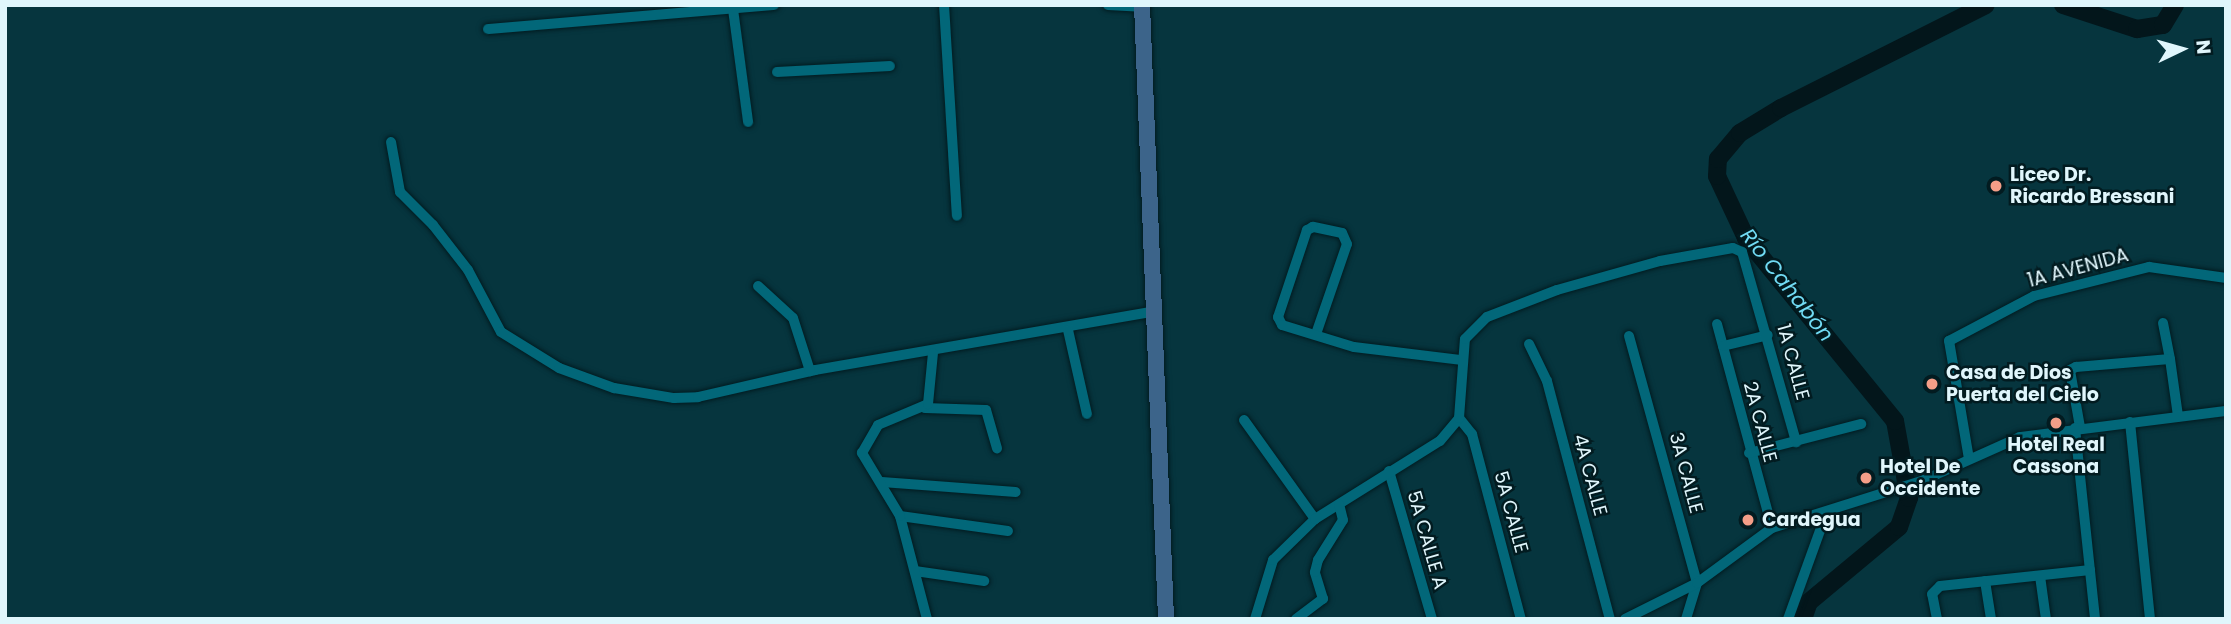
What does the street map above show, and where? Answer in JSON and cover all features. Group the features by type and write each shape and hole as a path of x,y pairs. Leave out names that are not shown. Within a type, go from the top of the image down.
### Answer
{"main road":[{"path":"1141,6 1150,312 1166,619"}],"street":[{"path":"488,29 774,5"},
{"path":"944,5 957,216"},
{"path":"1108,5 1141,6"},
{"path":"733,9 748,122"},
{"path":"777,72 890,66"},
{"path":"391,142 400,192 433,225 468,270 501,332 559,368 614,388 674,398 810,372 1068,330 1150,312"},
{"path":"1255,619 1273,560 1315,519 1440,441 1459,418 1462,360 1354,347 1282,325 1278,317 1307,229 1313,227 1342,233 1347,244 1315,334"},
{"name":"1A CALLE","path":"1462,360 1465,339 1486,317 1557,290 1660,261 1733,248 1742,252 1768,335 1796,442"},
{"name":"1A AVENIDA","path":"1969,459 1949,341 2034,296 2149,267 2226,278"},
{"path":"758,286 793,318 810,372"},
{"path":"2164,323 2178,416"},
{"name":"2A CALLE","path":"1717,324 1749,453 1772,528"},
{"path":"1068,330 1087,414"},
{"path":"1723,346 1768,335"},
{"name":"3A CALLE","path":"1629,337 1698,583"},
{"name":"4A CALLE","path":"1529,344 1548,381 1610,619"},
{"path":"925,408 931,396 933,353"},
{"path":"2095,619 2072,368 2171,359"},
{"path":"927,619 900,516 882,482 862,453 868,438 886,420 925,408 986,410 997,448"},
{"path":"1625,619 1698,583 1772,528 1826,514 1886,490 1924,480 2020,437 2226,411"},
{"name":"5A CALLE","path":"1459,418 1472,434 1521,619"},
{"path":"1244,420 1315,519"},
{"path":"2130,422 2150,619"},
{"path":"1749,453 1861,425"},
{"name":"5A CALLE A","path":"1389,471 1432,619"},
{"path":"882,482 1016,492"},
{"path":"1296,619 1323,599 1315,572 1318,560 1343,520 1339,505"},
{"path":"1788,619 1826,514"},
{"path":"900,516 1008,531"},
{"path":"1937,619 1932,594 1936,589 2090,570"},
{"path":"915,571 984,581"},
{"path":"2040,576 2046,619"},
{"path":"1985,581 1991,619"},
{"path":"1686,619 1698,583"}],"waterway":[{"name":"Río Cahabón","path":"1803,619 1809,602 1899,527 1909,498 1895,421 1746,238 1717,176 1718,159 1740,133 1781,108 1986,5"},
{"name":"Río Cahabón","path":"2063,5 2137,29 2163,25 2175,5"}],"place":[{"name":"Liceo Dr. Ricardo Bressani","path":"1996,186"},
{"name":"Casa de Dios Puerta del Cielo","path":"1932,384"},
{"name":"Hotel Real Cassona","path":"2056,423"},
{"name":"Hotel De Occidente","path":"1866,478"},
{"name":"Cardegua","path":"1748,520"}]}
